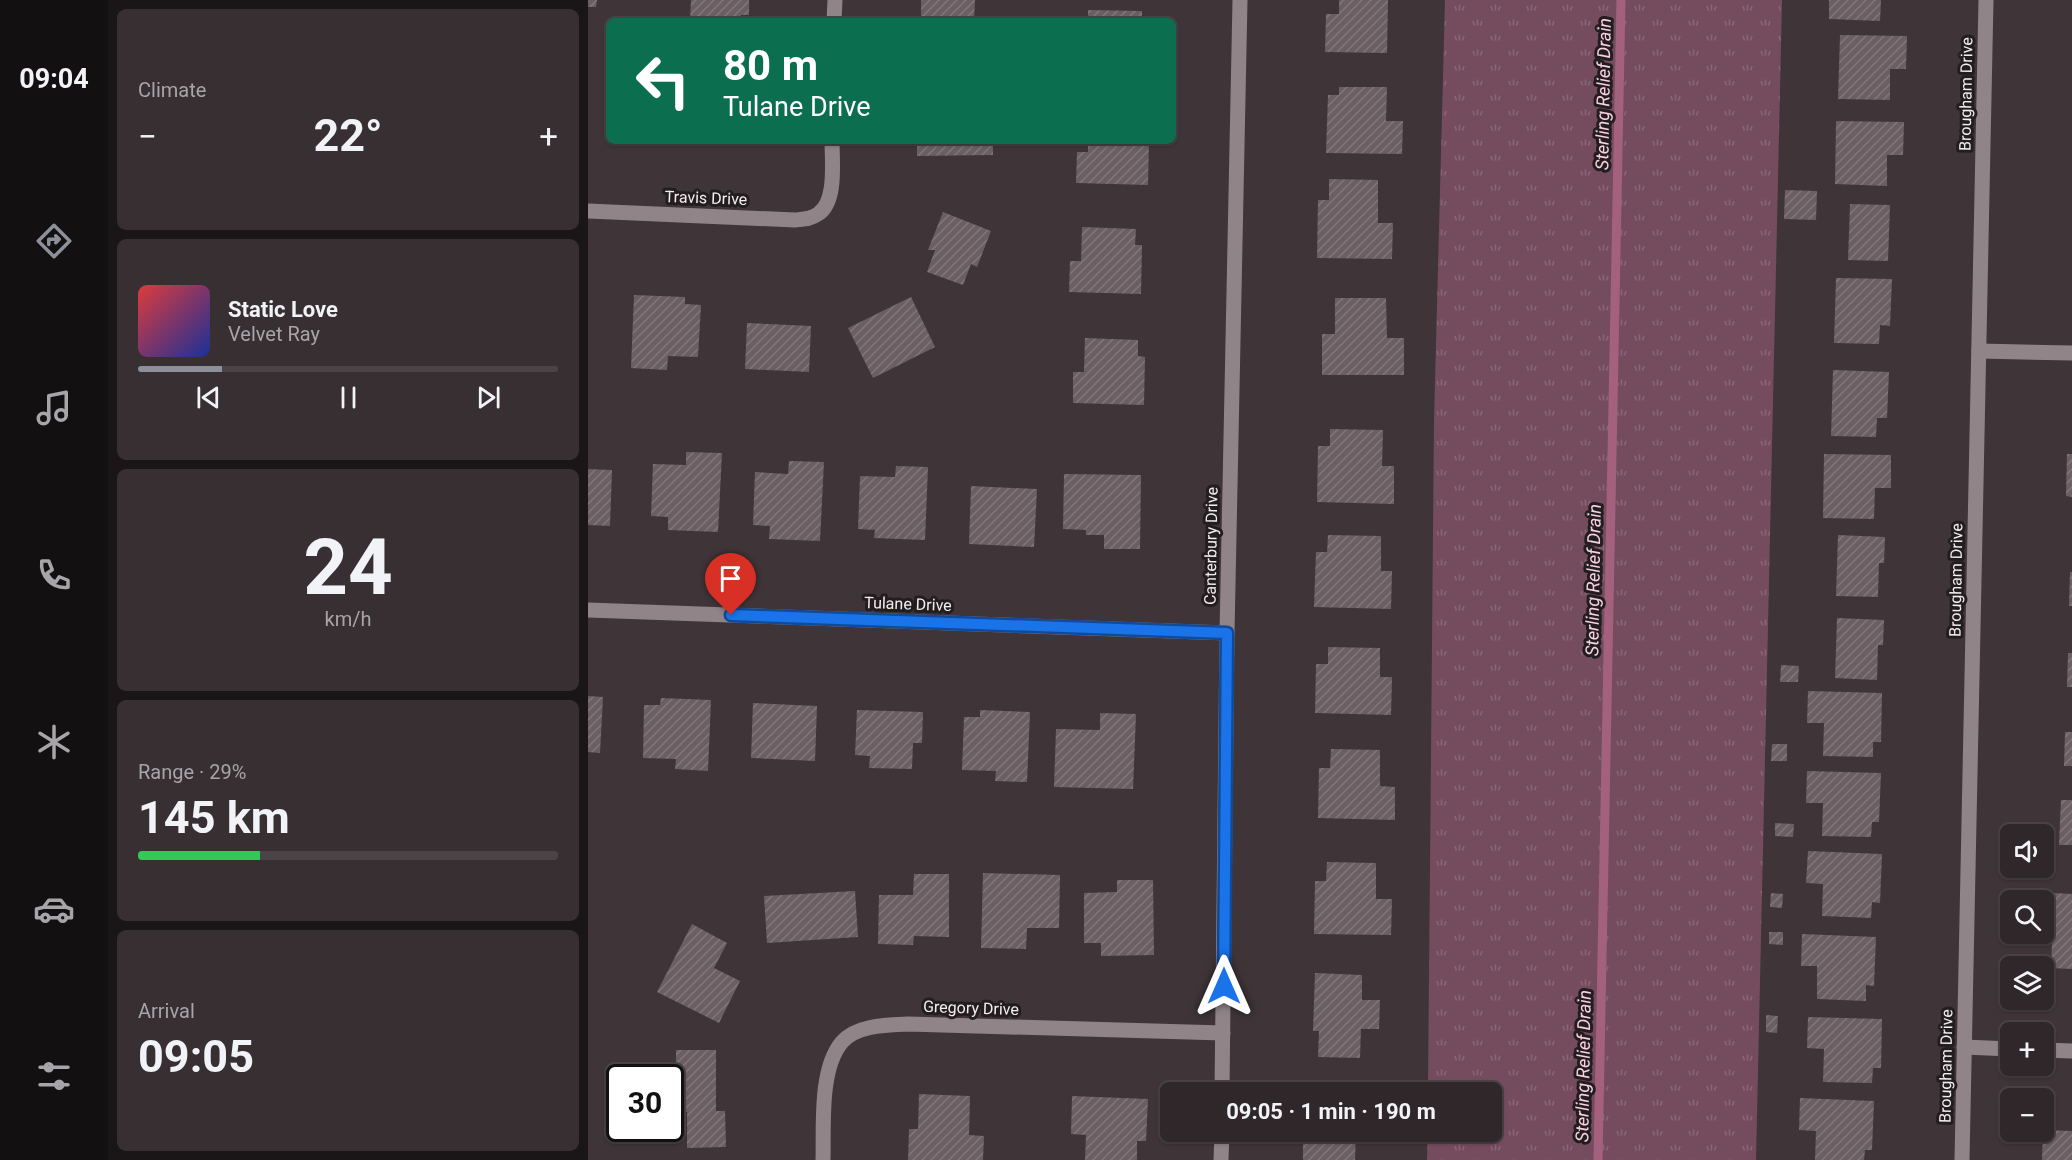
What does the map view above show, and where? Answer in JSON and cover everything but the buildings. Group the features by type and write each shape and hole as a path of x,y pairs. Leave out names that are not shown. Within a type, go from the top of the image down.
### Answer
{"street":[{"path":"834,18 835,0"},
{"name":"Canterbury Drive","path":"1222,1082 1227,633 1240,0"},
{"name":"Brougham Drive","path":"1962,1160 1986,0"},
{"name":"Travis Drive","path":"588,211 795,220 811,218 821,213 829,202 832,144"},
{"path":"1979,351 2072,353"},
{"name":"Tulane Drive","path":"588,610 1227,633"},
{"name":"Gregory Drive","path":"823,1160 825,1099 831,1067 843,1041 861,1030 884,1025 908,1024 1223,1033"},
{"path":"1964,1047 2000,1049"},
{"path":"2054,1050 2072,1051"},
{"path":"1221,1160 1222,1142"}],"green space":[{"name":"Sterling Relief Drain","path":"1445,0 1782,0 1756,1160 1427,1160 1428,1142 1502,1142 1502,1082 1428,1082 1434,421"}],"waterway":[{"name":"Sterling Relief Drain","path":"1598,1160 1621,0"}],"route":[{"path":"731,615 1227,633 1224,986"}]}
